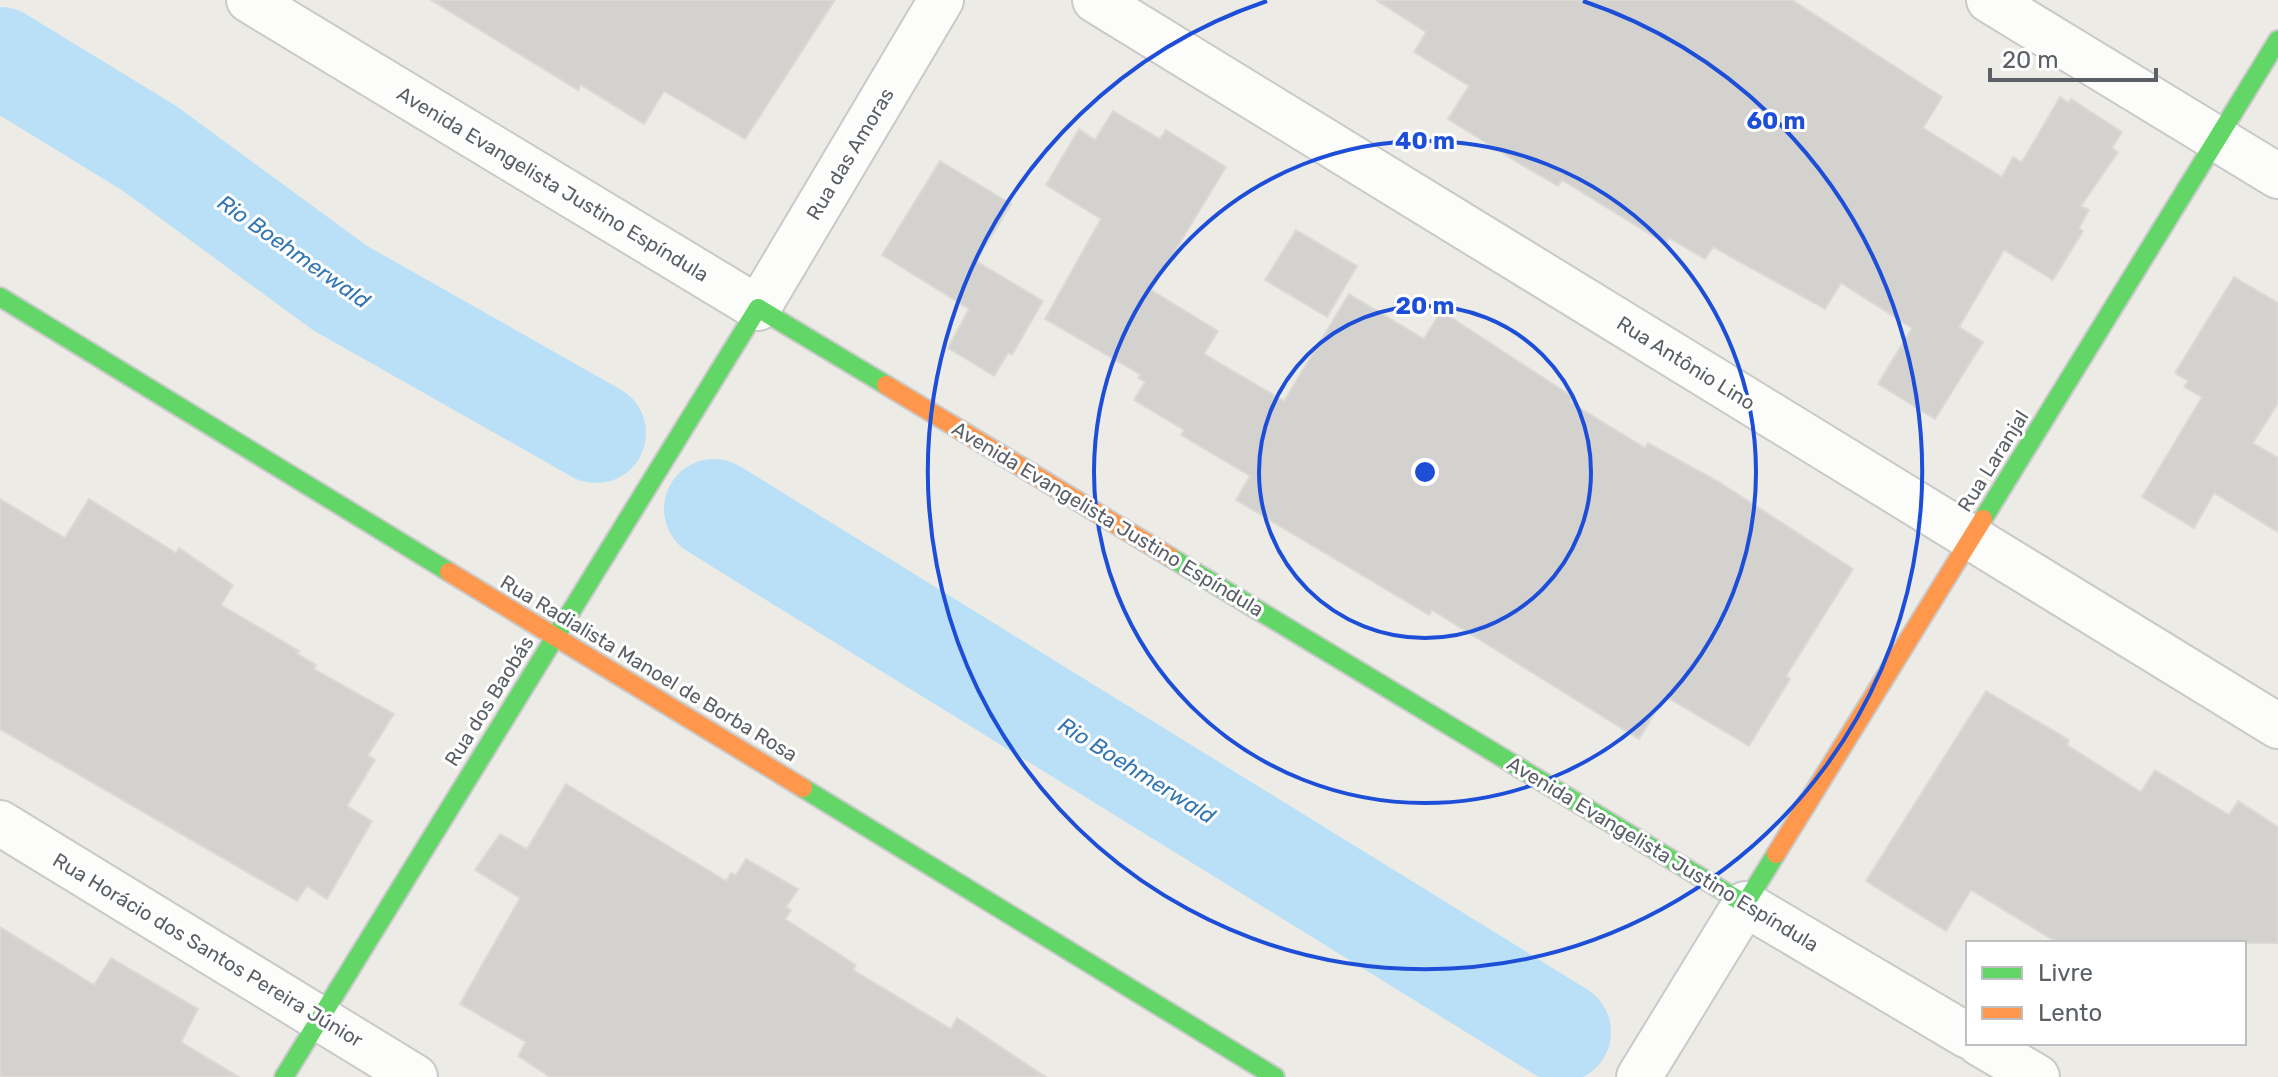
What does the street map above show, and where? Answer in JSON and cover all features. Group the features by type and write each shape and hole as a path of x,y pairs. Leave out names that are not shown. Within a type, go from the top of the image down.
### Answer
{"street":[{"name":"Avenida Evangelista Justino Espíndula","path":"249,0 1966,1035"},
{"name":"Rua das Amoras","path":"758,308 941,0"},
{"name":"Rua Antônio Lino","path":"1095,0 2278,726"},
{"path":"1989,0 2278,176"},
{"name":"Rua Laranjal","path":"1745,904 2278,40"},
{"name":"Rua Radialista Manoel de Borba Rosa","path":"0,297 1275,1077"},
{"name":"Rua dos Baobás","path":"284,1077 758,308"},
{"name":"Rua Horácio dos Santos Pereira Júnior","path":"0,823 415,1077"},
{"path":"1639,1077 1745,904"},
{"path":"1982,1045 2037,1077"}],"building":[{"path":"431,0 835,0 745,139 664,91 644,124 581,85 578,90"},
{"path":"1376,0 1792,0 1942,97 1923,128 2002,177 2013,157 2022,162 2060,97 2069,103 2071,99 2122,132 2112,148 2118,152 2081,206 2089,210 2079,228 2083,231 2053,280 2004,250 1959,327 1983,342 1935,419 1878,384 1912,328 1841,283 1825,309 1713,247 1705,259 1669,238 1666,244 1562,180 1558,186 1520,164 1448,119 1469,86 1414,52 1426,32"},
{"path":"1113,111 1160,139 1166,130 1226,167 1151,290 1218,331 1204,354 1284,401 1349,294 1424,339 1441,311 1573,397 1570,402 1645,448 1648,443 1719,482 1853,569 1786,676 1790,679 1749,746 1665,696 1639,739 1432,610 1429,615 1236,500 1250,476 1181,435 1184,430 1134,400 1145,382 1138,378 1141,375 1045,319 1101,219 1046,185 1079,129 1095,140"},
{"path":"940,161 1011,204 976,261 1043,301 1012,355 1008,353 994,376 948,348 969,309 882,255"},
{"path":"1296,230 1357,266 1327,317 1265,280"},
{"path":"2234,277 2278,303 2278,403 2253,443 2278,458 2278,532 2214,493 2194,528 2142,497 2202,397 2184,387 2188,381 2175,373"},
{"path":"0,499 65,538 89,499 176,553 179,548 233,585 221,605 299,651 296,653 316,665 314,669 394,714 368,755 375,760 347,806 372,821 327,899 307,886 297,901 0,729"},
{"path":"1986,691 2069,740 2067,745 2141,792 2155,770 2229,815 2238,801 2278,827 2278,943 2055,941 1971,890 1946,931 1866,881"},
{"path":"566,784 726,881 731,873 736,875 746,859 798,889 786,907 791,910 785,919 856,965 853,970 951,1029 957,1018 1046,1077 550,1077 518,1056 526,1042 460,1004 520,898 475,870 500,834 527,849"},
{"path":"0,927 94,985 111,958 198,1009 181,1042 239,1077 0,1077"}],"waterway":[{"name":"Rio Boehmerwald","path":"0,57 149,148 340,288 596,433"},
{"name":"Rio Boehmerwald","path":"714,509 1561,1032"}],"traffic: fast":[{"path":"1983,519 2278,40"},
{"path":"0,297 449,572"},
{"path":"284,1077 758,308 886,385"},
{"path":"1170,557 1745,904 1776,854"},
{"path":"803,788 1275,1077"}],"traffic: slow":[{"path":"886,385 1170,557"},
{"path":"1776,854 1983,519"},
{"path":"449,572 803,788"}]}
